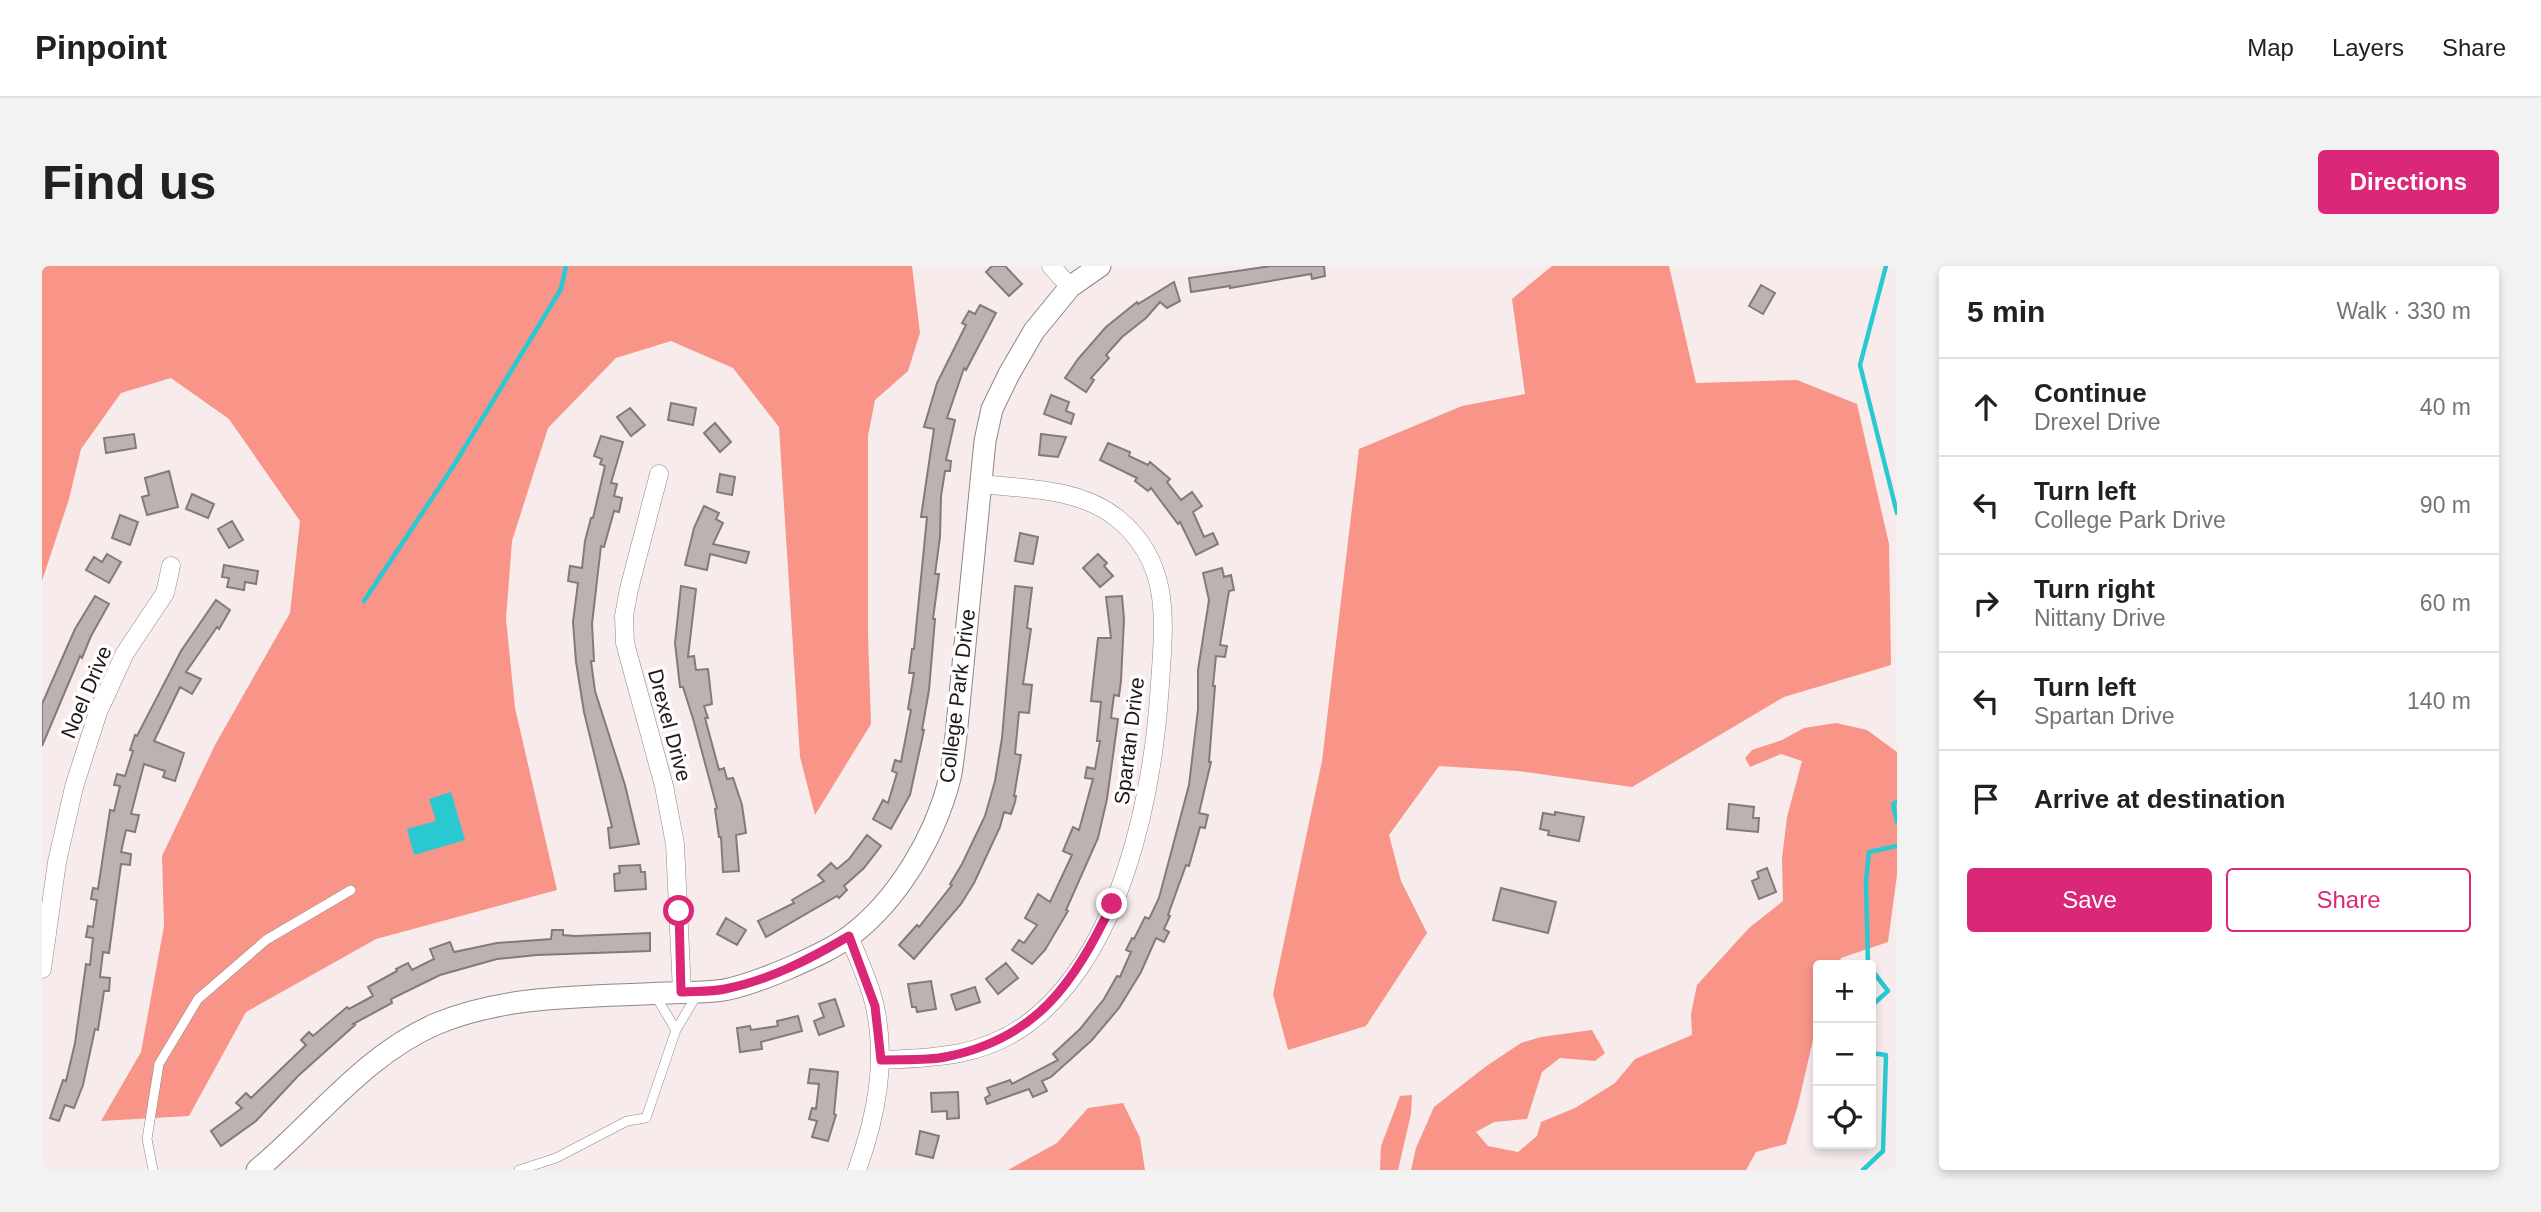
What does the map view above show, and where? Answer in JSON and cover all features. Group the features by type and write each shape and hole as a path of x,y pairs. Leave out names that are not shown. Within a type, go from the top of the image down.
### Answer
{"street":[{"path":"1051,266 1070,286"},
{"name":"College Park Drive","path":"257,1170 368,1065 401,1042 436,1024 478,1010 521,1001 723,990 766,978 811,959 849,936 882,906 914,862 935,822 950,778 985,441 992,409 1034,331 1070,286 1100,266"},
{"name":"Drexel Drive","path":"659,474 629,589 624,616 625,643 664,786 675,844 690,991"},
{"name":"Spartan Drive","path":"881,1060 943,1058 976,1049 1004,1038 1027,1024 1049,1003 1078,969 1112,904 1143,814 1151,774 1164,620 1161,590 1153,564 1137,539 1119,520 1099,506 1069,494 981,484"},
{"name":"Noel Drive","path":"42,969 57,862 74,787 98,712 125,653 165,593 171,566"},
{"path":"849,936 875,1006 881,1060 878,1098 857,1170"}],"lane":[{"path":"153,1170 147,1139 159,1064 198,999 266,940 351,890"},
{"path":"519,1170 556,1158 627,1121 646,1118 690,991"},
{"path":"654,993 676,1030"}],"shaded area":[{"path":"42,266 912,266 920,333 908,371 875,400 868,436 871,724 815,815 800,757 779,427 733,368 671,341 616,358 548,428 512,541 506,619 515,708 557,890 376,939 246,1012 189,1116 101,1121 141,1052 164,926 162,856 215,745 290,613 300,521 229,419 171,378 121,393 81,449 69,499 42,581"},
{"path":"1552,266 1669,266 1696,383 1797,380 1857,404 1889,544 1891,665 1784,697 1632,787 1518,771 1439,766 1389,835 1401,881 1427,933 1366,1026 1288,1050 1273,994 1322,761 1359,449 1462,406 1525,394 1512,299"},
{"path":"1836,723 1867,730 1897,752 1897,875 1888,942 1840,960 1813,960 1813,1040 1786,1144 1756,1152 1746,1170 1411,1170 1416,1148 1434,1107 1521,1043 1541,1037 1592,1030 1605,1053 1595,1061 1560,1058 1542,1072 1527,1119 1494,1122 1476,1132 1488,1146 1518,1152 1537,1136 1541,1122 1575,1108 1615,1083 1635,1059 1692,1035 1691,1014 1697,985 1749,928 1783,901 1782,858 1787,817 1802,761 1781,754 1750,767 1745,758 1752,750 1782,740 1804,728"},
{"path":"1412,1095 1411,1114 1398,1170 1380,1170 1381,1146 1400,1096"},
{"path":"1123,1103 1140,1138 1145,1170 1008,1170 1057,1143 1088,1108"}],"water":[{"path":"451,792 465,840 414,855 407,829 436,821 429,799"}],"building":[{"path":"992,266 1005,266 1022,284 1009,296 986,272"},
{"path":"1271,266 1324,266 1325,276 1312,279 1311,274 1191,292 1189,278"},
{"path":"1174,282 1180,301 1167,308 1160,302 1146,318 1122,337 1106,355 1109,358 1091,378 1094,380 1086,392 1065,378 1106,327 1137,302 1138,304"},
{"path":"1761,285 1775,293 1763,314 1749,306"},
{"path":"980,305 996,313 966,370 964,368 947,418 955,420 946,460 951,461 950,471 945,471 941,496 940,537 935,574 939,574 924,730 910,795 891,829 873,819 883,800 888,803 897,773 892,771 895,760 901,762 911,710 908,709 914,673 909,673 914,649 927,517 921,517 934,429 924,427 937,383 966,325 962,323 969,311 975,314"},
{"path":"1051,395 1069,402 1066,411 1074,414 1071,424 1044,414"},
{"path":"671,403 696,408 693,425 668,420"},
{"path":"630,408 645,425 631,436 617,417"},
{"path":"715,423 731,442 720,452 704,433"},
{"path":"134,434 136,448 106,453 104,438"},
{"path":"1041,434 1066,437 1058,457 1039,455"},
{"path":"601,436 623,442 611,483 617,484 614,496 622,498 619,512 614,511 604,547 601,546 592,624 594,661 591,661 595,691 625,785 639,844 610,848 608,828 612,827 584,712 576,662 573,622 578,583 568,581 570,566 582,568 585,541 605,466 600,464 602,459 594,456"},
{"path":"1108,443 1130,452 1129,456 1148,465 1150,462 1170,479 1167,482 1181,500 1192,492 1202,506 1193,512 1204,537 1213,533 1218,544 1196,555 1180,522 1178,524 1151,488 1148,491 1135,481 1137,478 1100,460"},
{"path":"169,471 178,507 147,515 142,497 149,495 145,478"},
{"path":"720,474 735,477 732,495 717,492"},
{"path":"192,494 214,504 208,518 186,509"},
{"path":"704,506 719,513 716,519 723,523 713,544 749,552 746,563 710,554 707,570 685,565 694,528"},
{"path":"120,515 138,522 130,545 112,538"},
{"path":"232,521 243,540 229,548 218,529"},
{"path":"1020,533 1038,537 1033,564 1015,561"},
{"path":"107,554 121,562 109,583 86,570 94,557 102,562"},
{"path":"1098,554 1107,563 1104,566 1113,576 1100,587 1083,568"},
{"path":"224,565 258,571 256,584 245,582 244,590 227,587 229,578 222,577"},
{"path":"1222,568 1224,577 1231,575 1234,590 1229,591 1220,645 1227,646 1225,657 1216,656 1211,762 1199,813 1208,815 1205,828 1200,827 1189,866 1186,865 1168,915 1170,916 1164,929 1169,932 1164,942 1156,938 1141,972 1119,1008 1092,1040 1051,1077 1042,1081 1047,1091 1033,1097 1029,1089 987,1104 985,1098 990,1095 987,1088 1010,1080 1012,1084 1058,1060 1053,1054 1080,1029 1104,999 1117,976 1120,977 1131,952 1126,950 1145,917 1149,919 1159,898 1189,785 1198,709 1198,670 1209,600 1203,573"},
{"path":"681,586 696,589 688,657 694,656 696,670 708,669 712,704 704,706 708,718 705,718 719,770 724,768 727,779 733,778 742,805 746,833 736,835 739,871 723,872 717,808 694,722 683,687 680,687 675,643"},
{"path":"1015,586 1032,588 1027,628 1031,629 1023,684 1032,685 1029,713 1019,712 1015,754 1021,755 1015,802 1011,814 1004,812 1000,827 974,883 961,904 914,959 899,945 917,925 919,927 952,885 950,884 985,816 995,781 1002,738"},
{"path":"95,596 109,604 82,658 80,656 42,746 42,704 75,629"},
{"path":"1122,596 1124,619 1121,681 1119,696 1114,695 1111,718 1118,719 1107,799 1098,838 1066,910 1068,911 1045,950 1032,964 1012,950 1019,940 1024,943 1037,925 1025,918 1038,894 1050,902 1072,855 1063,851 1073,827 1079,830 1093,779 1085,778 1087,767 1095,769 1100,741 1097,741 1101,702 1091,701 1098,638 1111,638 1106,597"},
{"path":"216,600 230,610 186,672 201,679 192,694 180,687 154,741 184,753 175,781 163,777 165,771 144,764 131,814 139,815 135,832 126,830 121,852 131,854 130,865 121,864 109,953 103,952 100,977 110,978 109,991 104,991 98,1030 95,1029 83,1085 74,1108 65,1105 59,1121 50,1118 63,1080 66,1081 75,1043 86,964 90,965 93,938 86,937 88,926 93,927 97,900 91,899 93,888 98,889 110,810 114,811 120,786 114,785 117,774 125,776 135,735 137,736 181,651"},
{"path":"1729,804 1754,807 1753,818 1759,818 1758,832 1727,829"},
{"path":"1555,812 1584,817 1579,841 1548,835 1549,831 1540,829 1543,813 1555,815"},
{"path":"867,835 881,846 864,868 844,886 847,890 839,898 837,896 766,937 758,921 794,903 792,900 824,881 818,875 831,863 837,869 849,859"},
{"path":"640,865 641,872 645,872 646,889 615,891 614,874 620,873 619,866"},
{"path":"1767,868 1776,892 1759,899 1752,881 1759,878 1757,872"},
{"path":"1501,888 1556,902 1548,933 1493,920"},
{"path":"726,918 746,930 737,945 717,934"},
{"path":"552,930 563,930 563,935 575,936 650,933 650,951 497,959 440,975 391,999 392,1003 353,1024 355,1025 298,1076 256,1121 221,1146 211,1131 242,1108 236,1103 246,1093 251,1098 306,1045 301,1040 309,1032 313,1036 347,1007 349,1009 373,996 368,987 397,971 396,969 408,963 412,970 434,959 430,949 450,942 454,952 497,943 551,939"},
{"path":"1006,963 1018,978 998,994 986,979"},
{"path":"931,981 936,1009 917,1012 916,1007 912,1007 908,984"},
{"path":"975,987 980,1002 956,1010 951,995"},
{"path":"835,999 844,1026 819,1035 814,1021 824,1017 819,1004"},
{"path":"798,1016 802,1031 761,1042 762,1049 740,1052 737,1028 750,1026 751,1030 778,1026 777,1021"},
{"path":"810,1069 838,1072 836,1115 828,1141 812,1137 817,1121 809,1119 812,1108 816,1109 819,1084 808,1083"},
{"path":"958,1092 959,1118 947,1119 947,1111 932,1112 931,1093"},
{"path":"920,1131 939,1136 933,1158 916,1154"}],"waterway":[{"path":"364,601 454,465 561,289 566,266"},
{"path":"1886,266 1860,365 1897,513"},
{"path":"1897,802 1893,804 1897,822"},
{"path":"1868,960 1866,882 1869,852 1897,846"},
{"path":"1876,975 1888,991 1876,1002"},
{"path":"1863,1170 1883,1151 1886,1055 1876,1054"}],"route":[{"path":"679,911 681,992 723,990 766,978 811,959 849,936 875,1006 881,1060 943,1058 1004,1038 1027,1024 1071,980 1112,904"}]}
